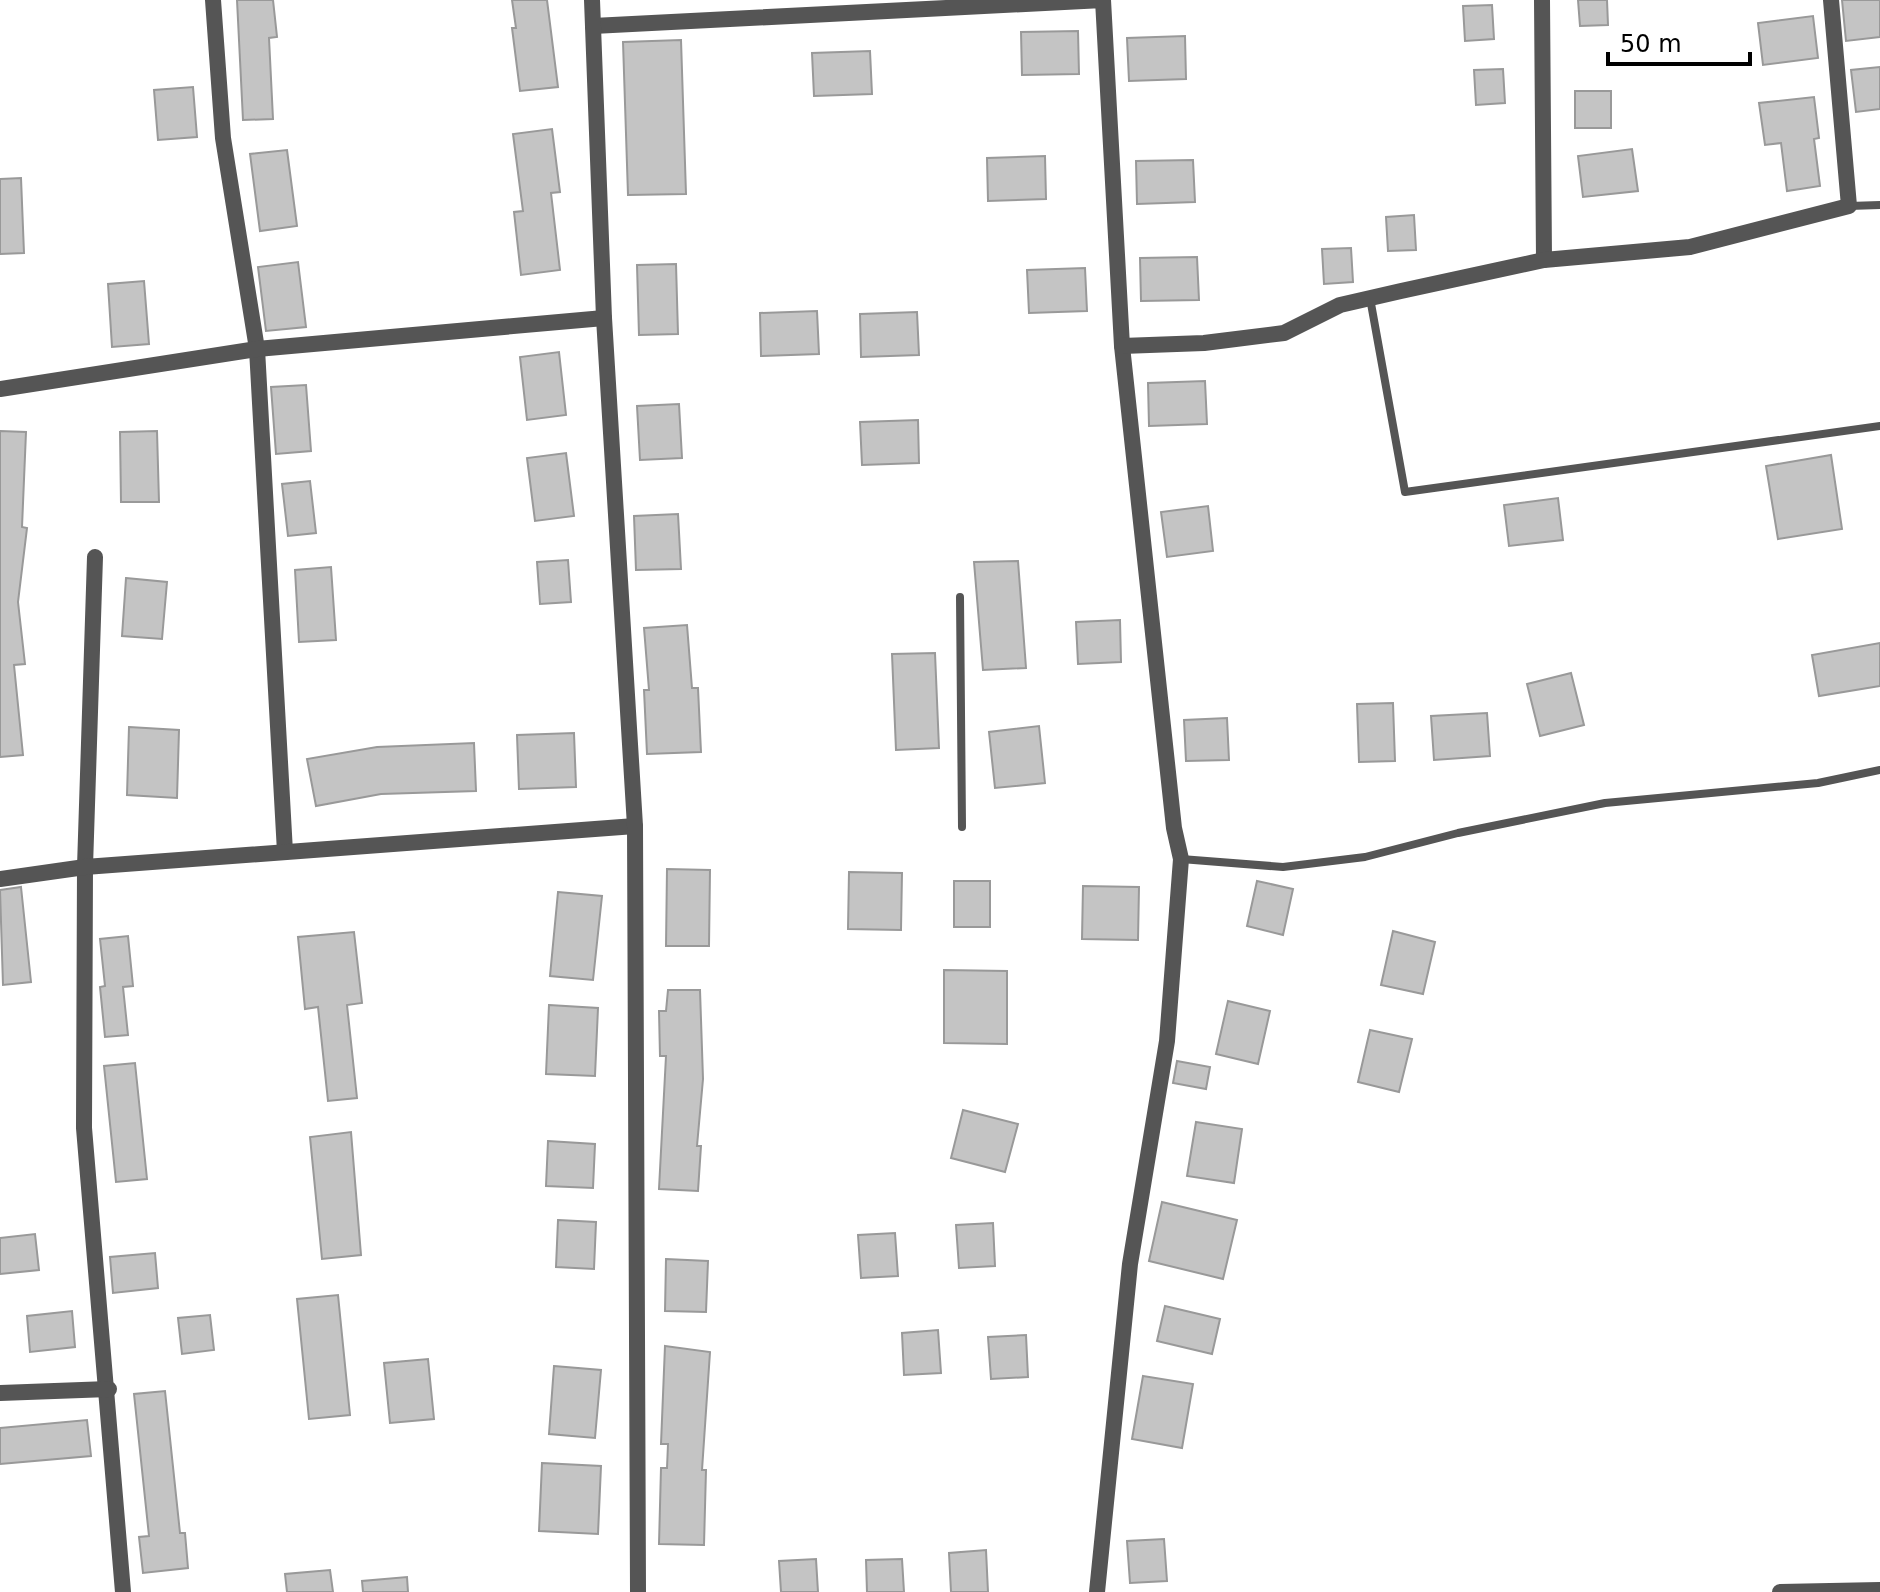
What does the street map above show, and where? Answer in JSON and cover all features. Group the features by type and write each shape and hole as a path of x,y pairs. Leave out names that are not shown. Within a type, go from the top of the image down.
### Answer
{"street":[{"path":"213,0 223,138 257,349 285,852"},
{"path":"592,0 604,318 635,826 638,1592"},
{"path":"593,26 1103,0 1122,346 1174,828 1181,859 1167,1041 1130,1264 1097,1592"},
{"path":"1542,0 1544,260"},
{"path":"1122,346 1204,343 1284,333 1340,305 1370,298 1544,260 1690,247 1849,206 1831,0"},
{"path":"0,389 257,349 604,318"},
{"path":"95,557 85,867 84,1128 109,1389 123,1592"},
{"path":"0,879 85,867 635,826"},
{"path":"0,1393 109,1389"},
{"path":"1780,1592 1880,1590"}],"lane":[{"path":"1849,206 1880,205"},
{"path":"1370,298 1405,492 1880,426"},
{"path":"960,597 962,827"},
{"path":"1181,859 1283,867 1365,857 1458,833 1605,803 1818,783 1880,770"}],"building":[{"path":"237,0 273,0 277,37 269,38 273,119 243,120"},
{"path":"512,0 547,0 558,87 520,91 512,28 516,28"},
{"path":"1578,0 1607,0 1608,25 1580,26"},
{"path":"1842,0 1880,0 1880,37 1846,41"},
{"path":"1492,5 1494,39 1465,41 1463,6"},
{"path":"1813,16 1818,58 1763,65 1758,23"},
{"path":"1078,31 1079,74 1022,75 1021,32"},
{"path":"1185,36 1186,79 1129,81 1127,38"},
{"path":"681,40 686,194 628,195 623,42"},
{"path":"870,51 872,94 814,96 812,53"},
{"path":"1880,67 1880,109 1856,112 1851,70"},
{"path":"1503,69 1505,103 1476,105 1474,70"},
{"path":"193,87 197,137 158,140 154,90"},
{"path":"1575,91 1611,91 1611,128 1575,128"},
{"path":"1814,97 1819,138 1814,139 1820,186 1787,191 1781,143 1765,145 1759,103"},
{"path":"552,129 560,192 551,193 560,270 521,275 514,212 523,211 513,134"},
{"path":"1632,149 1638,191 1583,197 1578,156"},
{"path":"287,150 297,226 260,231 250,154"},
{"path":"1045,156 1046,199 988,201 987,158"},
{"path":"1193,160 1195,202 1137,204 1136,161"},
{"path":"21,178 24,253 0,254 0,179"},
{"path":"1414,215 1416,250 1388,251 1386,217"},
{"path":"1351,248 1353,282 1324,284 1322,249"},
{"path":"1197,257 1199,300 1141,301 1140,258"},
{"path":"298,262 306,327 266,331 258,267"},
{"path":"676,264 678,334 639,335 637,265"},
{"path":"1085,268 1087,311 1029,313 1027,270"},
{"path":"144,281 149,344 112,347 108,284"},
{"path":"817,311 819,354 761,356 760,313"},
{"path":"917,312 919,355 861,357 860,314"},
{"path":"559,352 566,415 527,420 520,357"},
{"path":"1205,381 1207,424 1149,426 1148,383"},
{"path":"306,385 311,451 276,454 271,387"},
{"path":"679,404 682,458 640,460 637,406"},
{"path":"918,420 919,463 862,465 860,422"},
{"path":"0,431 26,432 22,527 27,528 18,602 25,664 14,665 23,755 0,757"},
{"path":"157,431 159,502 121,502 120,432"},
{"path":"566,453 574,516 535,521 527,458"},
{"path":"1831,455 1842,529 1778,539 1766,466"},
{"path":"310,481 316,533 288,536 282,484"},
{"path":"1558,498 1563,540 1509,546 1504,505"},
{"path":"1208,506 1213,551 1167,557 1161,512"},
{"path":"678,514 681,569 636,570 634,516"},
{"path":"568,560 571,602 540,604 537,562"},
{"path":"1018,561 1026,668 983,670 974,562"},
{"path":"331,567 336,640 299,642 295,570"},
{"path":"126,578 167,582 162,639 122,636"},
{"path":"1120,620 1121,662 1078,664 1076,622"},
{"path":"687,625 692,688 698,688 701,752 647,754 644,690 649,690 644,628"},
{"path":"1880,643 1880,686 1819,696 1812,655"},
{"path":"935,653 939,748 896,750 892,654"},
{"path":"1571,673 1584,725 1540,736 1527,684"},
{"path":"1393,703 1395,761 1359,762 1357,704"},
{"path":"1487,713 1490,756 1434,760 1431,716"},
{"path":"1227,718 1229,760 1186,761 1184,720"},
{"path":"1039,726 1045,783 995,788 989,732"},
{"path":"129,727 179,730 177,798 127,795"},
{"path":"574,733 576,787 519,789 517,735"},
{"path":"474,743 476,791 381,794 316,806 307,759 377,747"},
{"path":"667,869 710,870 709,946 666,946"},
{"path":"849,872 902,873 901,930 848,929"},
{"path":"954,881 990,881 990,927 954,927"},
{"path":"1257,881 1293,889 1283,935 1247,926"},
{"path":"1083,886 1139,887 1138,940 1082,939"},
{"path":"21,887 31,982 3,985 0,890"},
{"path":"558,892 602,896 593,980 550,976"},
{"path":"1393,931 1435,942 1423,994 1381,985"},
{"path":"354,932 362,1003 347,1005 357,1098 328,1101 318,1007 305,1009 298,937"},
{"path":"128,936 133,986 123,987 128,1035 105,1037 100,987 105,986 100,939"},
{"path":"944,970 1007,971 1007,1044 944,1043"},
{"path":"668,990 700,990 703,1079 697,1146 701,1146 698,1191 659,1189 666,1056 660,1056 659,1011 666,1011"},
{"path":"1228,1001 1270,1011 1258,1064 1216,1054"},
{"path":"549,1005 598,1008 595,1076 546,1074"},
{"path":"1370,1030 1412,1039 1399,1092 1358,1082"},
{"path":"1177,1061 1210,1067 1206,1089 1173,1083"},
{"path":"135,1063 147,1179 116,1182 104,1066"},
{"path":"963,1110 1018,1124 1005,1172 951,1158"},
{"path":"1196,1122 1242,1129 1234,1183 1187,1176"},
{"path":"351,1132 361,1255 322,1259 310,1137"},
{"path":"548,1141 595,1144 593,1188 546,1186"},
{"path":"1162,1202 1237,1220 1223,1279 1149,1261"},
{"path":"558,1220 596,1222 594,1269 556,1267"},
{"path":"993,1223 995,1266 959,1268 956,1225"},
{"path":"895,1233 898,1276 861,1278 858,1235"},
{"path":"35,1234 39,1270 0,1274 0,1238"},
{"path":"155,1253 158,1288 113,1293 110,1257"},
{"path":"666,1259 708,1261 706,1312 665,1311"},
{"path":"338,1295 350,1415 309,1419 297,1299"},
{"path":"1165,1306 1220,1319 1212,1354 1157,1341"},
{"path":"72,1311 75,1347 30,1352 27,1316"},
{"path":"210,1315 214,1350 182,1354 178,1318"},
{"path":"938,1330 941,1373 904,1375 902,1333"},
{"path":"1026,1335 1028,1377 991,1379 988,1337"},
{"path":"665,1346 710,1352 702,1470 706,1470 704,1545 659,1544 661,1468 667,1468 668,1444 661,1444"},
{"path":"428,1359 434,1419 390,1423 384,1363"},
{"path":"554,1366 601,1370 595,1438 549,1434"},
{"path":"1143,1376 1193,1384 1182,1448 1132,1439"},
{"path":"165,1391 180,1533 185,1533 188,1568 143,1573 139,1537 149,1536 134,1394"},
{"path":"87,1420 91,1456 0,1464 0,1428"},
{"path":"542,1463 601,1466 598,1534 539,1531"},
{"path":"1164,1539 1167,1581 1130,1583 1127,1541"},
{"path":"986,1550 988,1592 951,1592 949,1553"},
{"path":"816,1559 818,1592 781,1592 779,1561"},
{"path":"902,1559 904,1592 867,1592 866,1560"},
{"path":"330,1570 333,1592 287,1592 285,1574"},
{"path":"407,1577 408,1592 363,1592 362,1581"}]}
